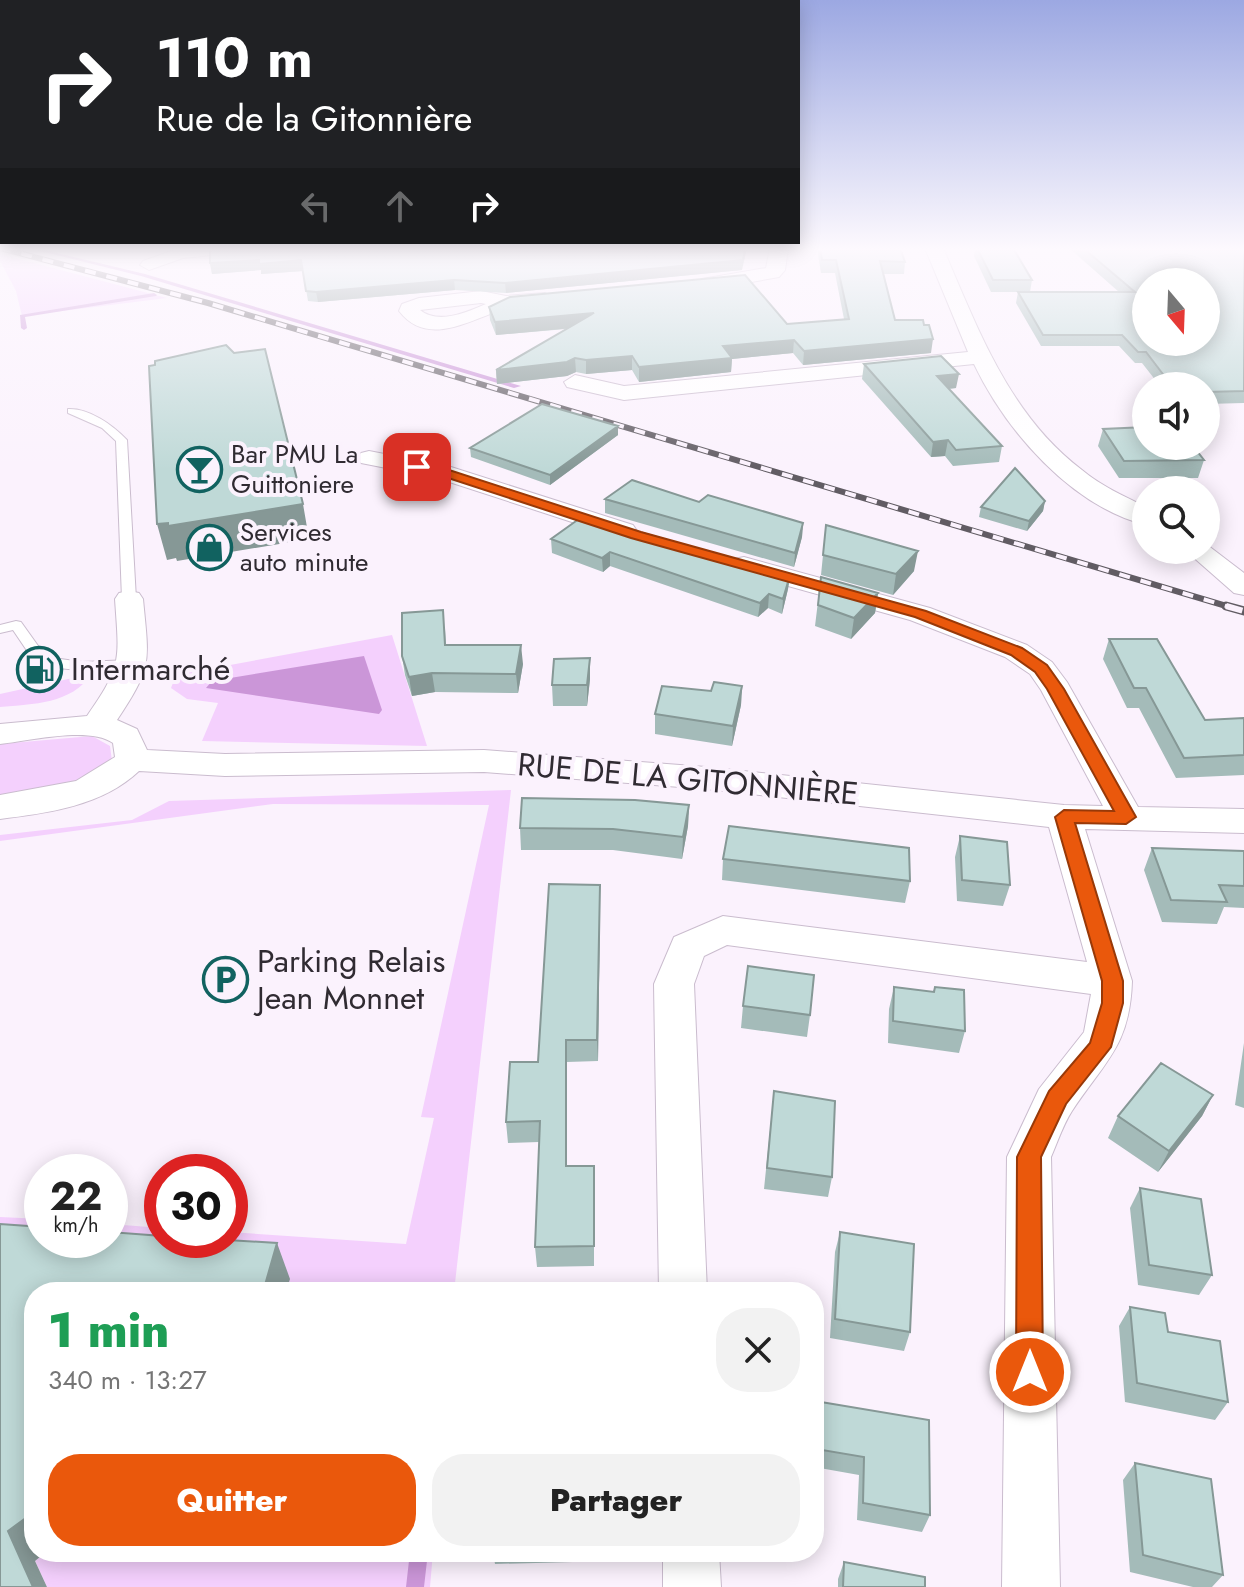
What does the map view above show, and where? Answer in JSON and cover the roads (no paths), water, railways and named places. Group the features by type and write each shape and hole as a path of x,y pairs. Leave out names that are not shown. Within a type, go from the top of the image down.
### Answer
{"street":[{"path":"966,322 1013,415 1043,450 1085,484 1132,509"},
{"path":"575,382 624,393 981,357"},
{"path":"369,458 442,472 651,539"},
{"path":"726,560 920,614 1016,651 1041,668 1056,689 1126,817"},
{"path":"1216,564 1242,584"},
{"path":"97,725 126,683 134,657 129,599"},
{"path":"0,734 97,725 113,728 125,735 131,747 131,760 121,772 84,790 44,802 0,807"},
{"name":"RUE DE LA GITONNIÈRE","path":"131,760 225,765 484,761 706,778 1064,817 1244,821"},
{"path":"1031,1587 1029,1157 1057,1097 1099,1047 1111,1012 1112,981 1064,817"},
{"path":"683,1282 674,984 688,947 723,930 1112,981"},
{"path":"691,1562 692,1587"}],"lane":[{"path":"72,411 106,426 121,440 129,599"},
{"path":"0,629 16,625 41,661 82,666 131,664"}],"waterway":[{"path":"23,322 24,328"},
{"path":"302,322 517,386"},
{"path":"415,1587 418,1562"}],"railway":[{"path":"272,322 1230,607"},
{"path":"1226,606 1230,607"},
{"path":"1230,607 1244,611"}],"place":[{"name":"Bar PMU La Guittoniere","path":"200,469"},
{"name":"Services auto minute","path":"209,547"},
{"name":"Intermarché","path":"40,669"},
{"name":"Parking Relais Jean Monnet","path":"226,979"}]}
